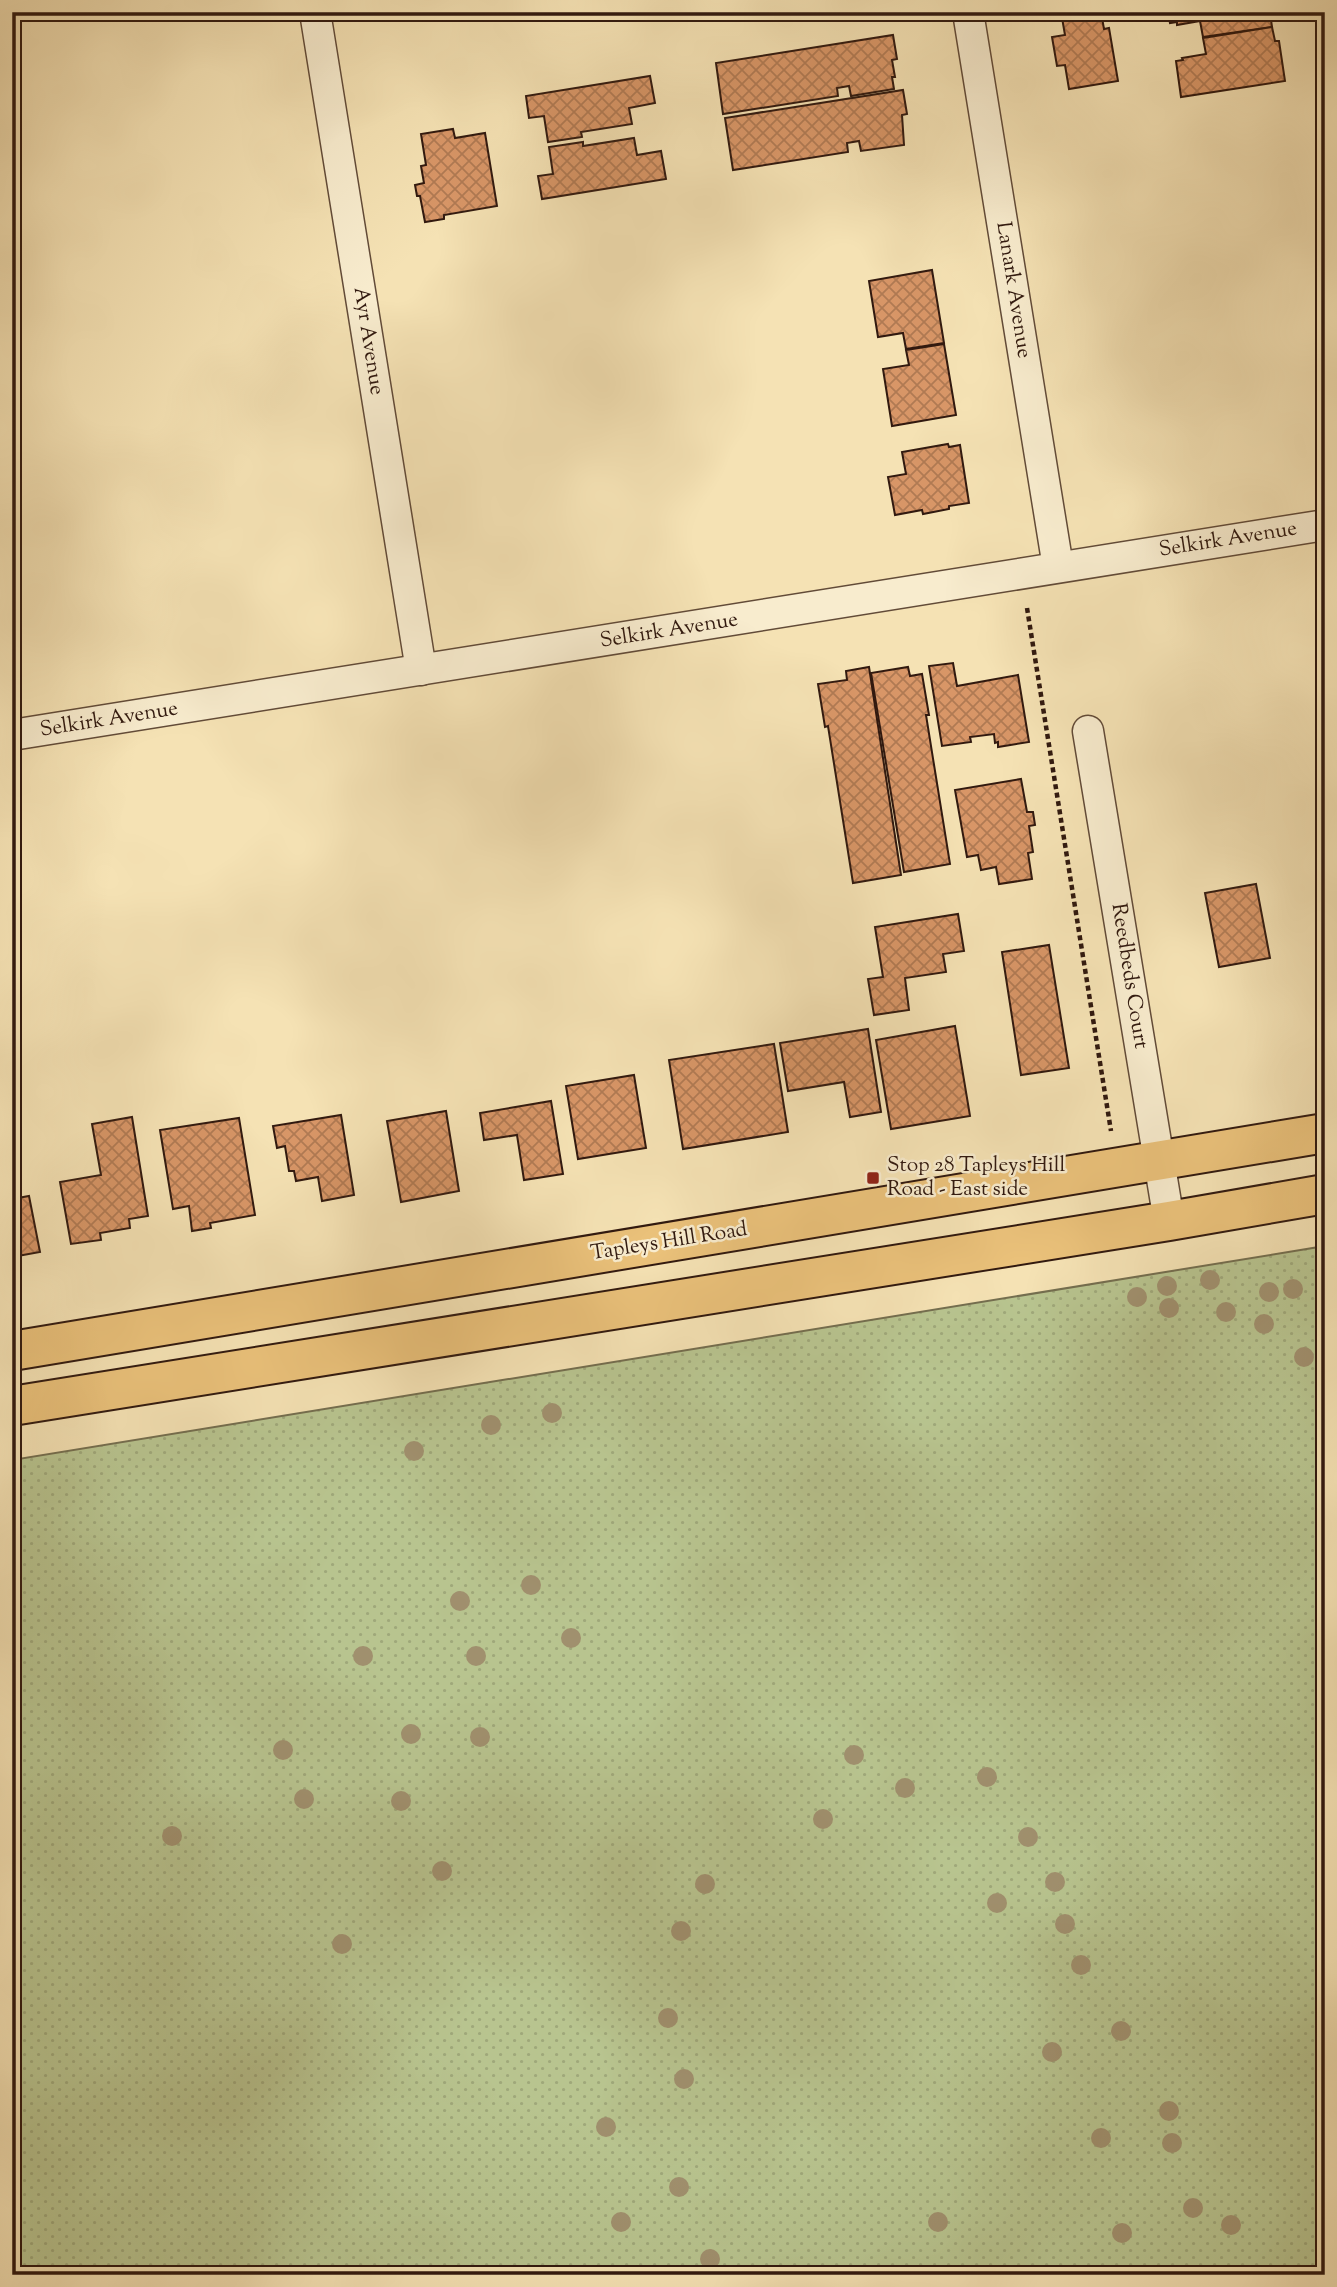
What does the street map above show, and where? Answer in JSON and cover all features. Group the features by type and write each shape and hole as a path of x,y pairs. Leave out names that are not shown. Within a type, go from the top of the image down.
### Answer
{"main road":[{"name":"Tapleys Hill Road","path":"12,1351 1325,1133"},
{"path":"12,1406 1325,1194"}],"street":[{"name":"Ayr Avenue","path":"315,12 421,670"},
{"name":"Lanark Avenue","path":"968,12 1058,567"},
{"name":"Selkirk Avenue","path":"12,735 1325,525"},
{"name":"Reedbeds Court","path":"1088,731 1170,1221"}],"path":[{"path":"1021,574 1111,1132"}],"green space":[{"path":"1325,1246 1325,2275 12,2275 12,1460"}],"building":[{"path":"1061,12 1101,12 1104,29 1109,28 1118,81 1069,89 1065,65 1057,66 1052,37 1065,35"},
{"path":"1168,12 1272,12 1272,27 1203,37 1200,21 1177,25 1177,22 1170,23"},
{"path":"1272,27 1275,41 1279,41 1285,81 1181,97 1176,61 1206,54 1203,38"},
{"path":"893,35 897,59 892,60 894,89 851,96 849,86 837,88 838,96 723,114 716,63"},
{"path":"650,76 655,103 629,108 632,124 581,132 582,137 548,142 544,116 529,118 526,96"},
{"path":"903,90 907,114 902,115 904,145 861,151 859,141 847,143 848,152 733,170 725,118"},
{"path":"453,129 455,138 485,133 497,206 444,215 444,219 425,222 415,185 424,183 421,166 426,165 421,134"},
{"path":"634,138 637,155 661,151 666,179 542,199 538,176 553,174 549,147 583,142 583,146"},
{"path":"932,270 944,343 906,349 903,333 878,337 869,281"},
{"path":"944,344 956,415 892,426 883,369 909,365 906,350"},
{"path":"948,444 949,447 960,445 969,503 923,514 922,510 895,515 888,477 906,474 902,452"},
{"path":"953,663 957,686 1018,675 1029,742 998,747 994,734 970,737 971,742 942,746 929,666"},
{"path":"869,667 901,875 853,883 828,726 825,727 818,684 847,680 846,671"},
{"path":"908,667 910,676 922,674 950,864 904,872 871,673"},
{"path":"1021,779 1027,812 1033,812 1035,825 1029,826 1033,852 1028,853 1032,879 999,884 996,867 981,870 978,855 967,857 955,790"},
{"path":"1256,884 1270,958 1219,967 1205,893"},
{"path":"958,914 964,951 943,954 946,972 905,978 909,1010 874,1015 868,979 883,977 875,927"},
{"path":"1049,945 1069,1068 1021,1075 1002,952"},
{"path":"955,1026 970,1116 891,1129 876,1040"},
{"path":"868,1029 881,1112 850,1117 844,1082 788,1091 780,1043"},
{"path":"774,1044 788,1132 683,1149 669,1060"},
{"path":"634,1075 646,1148 578,1159 566,1086"},
{"path":"551,1101 563,1174 524,1180 517,1135 484,1140 480,1113"},
{"path":"446,1111 459,1191 401,1202 387,1121"},
{"path":"341,1115 354,1195 322,1201 318,1177 296,1181 294,1171 289,1171 285,1146 277,1148 273,1126"},
{"path":"132,1117 148,1216 129,1219 130,1228 100,1233 101,1240 71,1244 60,1182 101,1175 92,1124"},
{"path":"239,1118 255,1215 210,1223 211,1228 192,1231 189,1206 173,1209 160,1130"},
{"path":"29,1196 40,1252 12,1257 12,1199"}],"place":[{"name":"Stop 28 Tapleys Hill Road - East side","path":"873,1178"}]}
